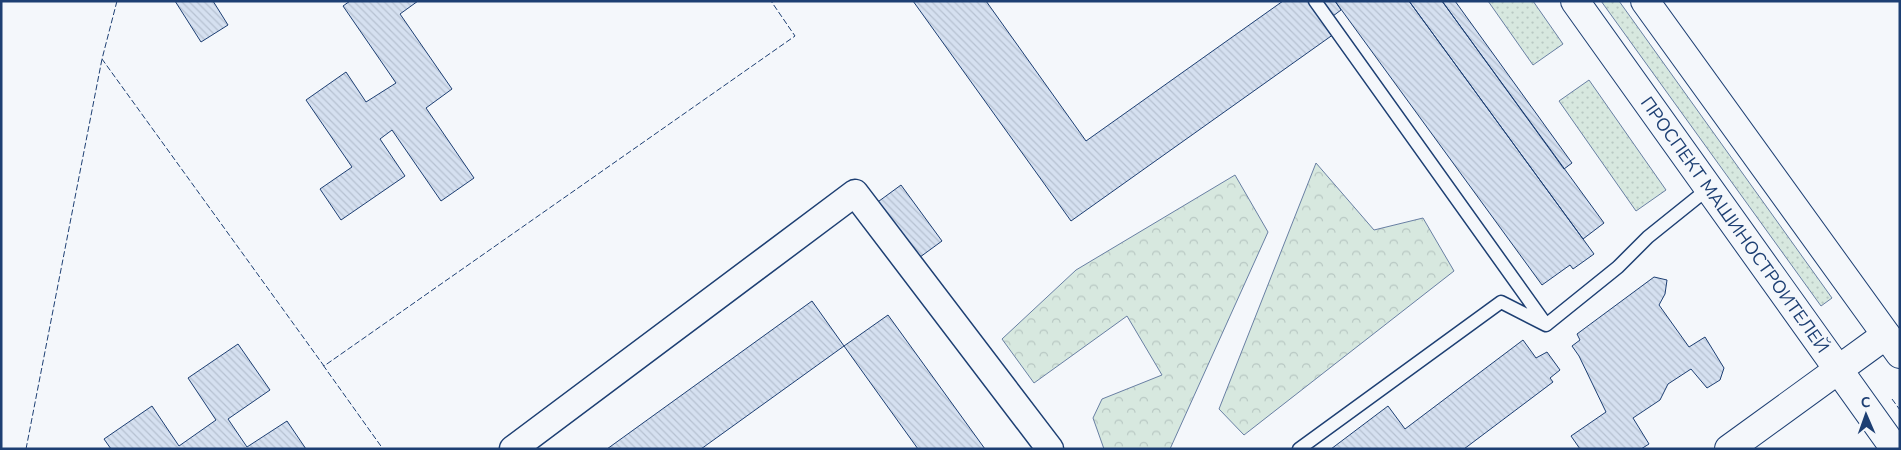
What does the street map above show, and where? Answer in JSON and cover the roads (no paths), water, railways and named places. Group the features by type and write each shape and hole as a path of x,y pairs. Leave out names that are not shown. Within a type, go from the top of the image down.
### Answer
{"main road":[{"name":"ПРОСПЕКТ МАШИНОСТРОИТЕЛЕЙ","path":"1575,1 1895,449"},
{"path":"1645,1 1893,344 1838,368 1730,449"}],"street":[{"path":"513,449 856,193 1050,449"}],"lane":[{"path":"1315,1 1546,325"},
{"path":"1546,325 1618,267 1648,237 1709,188"},
{"path":"1299,449 1501,302 1546,325"}]}
